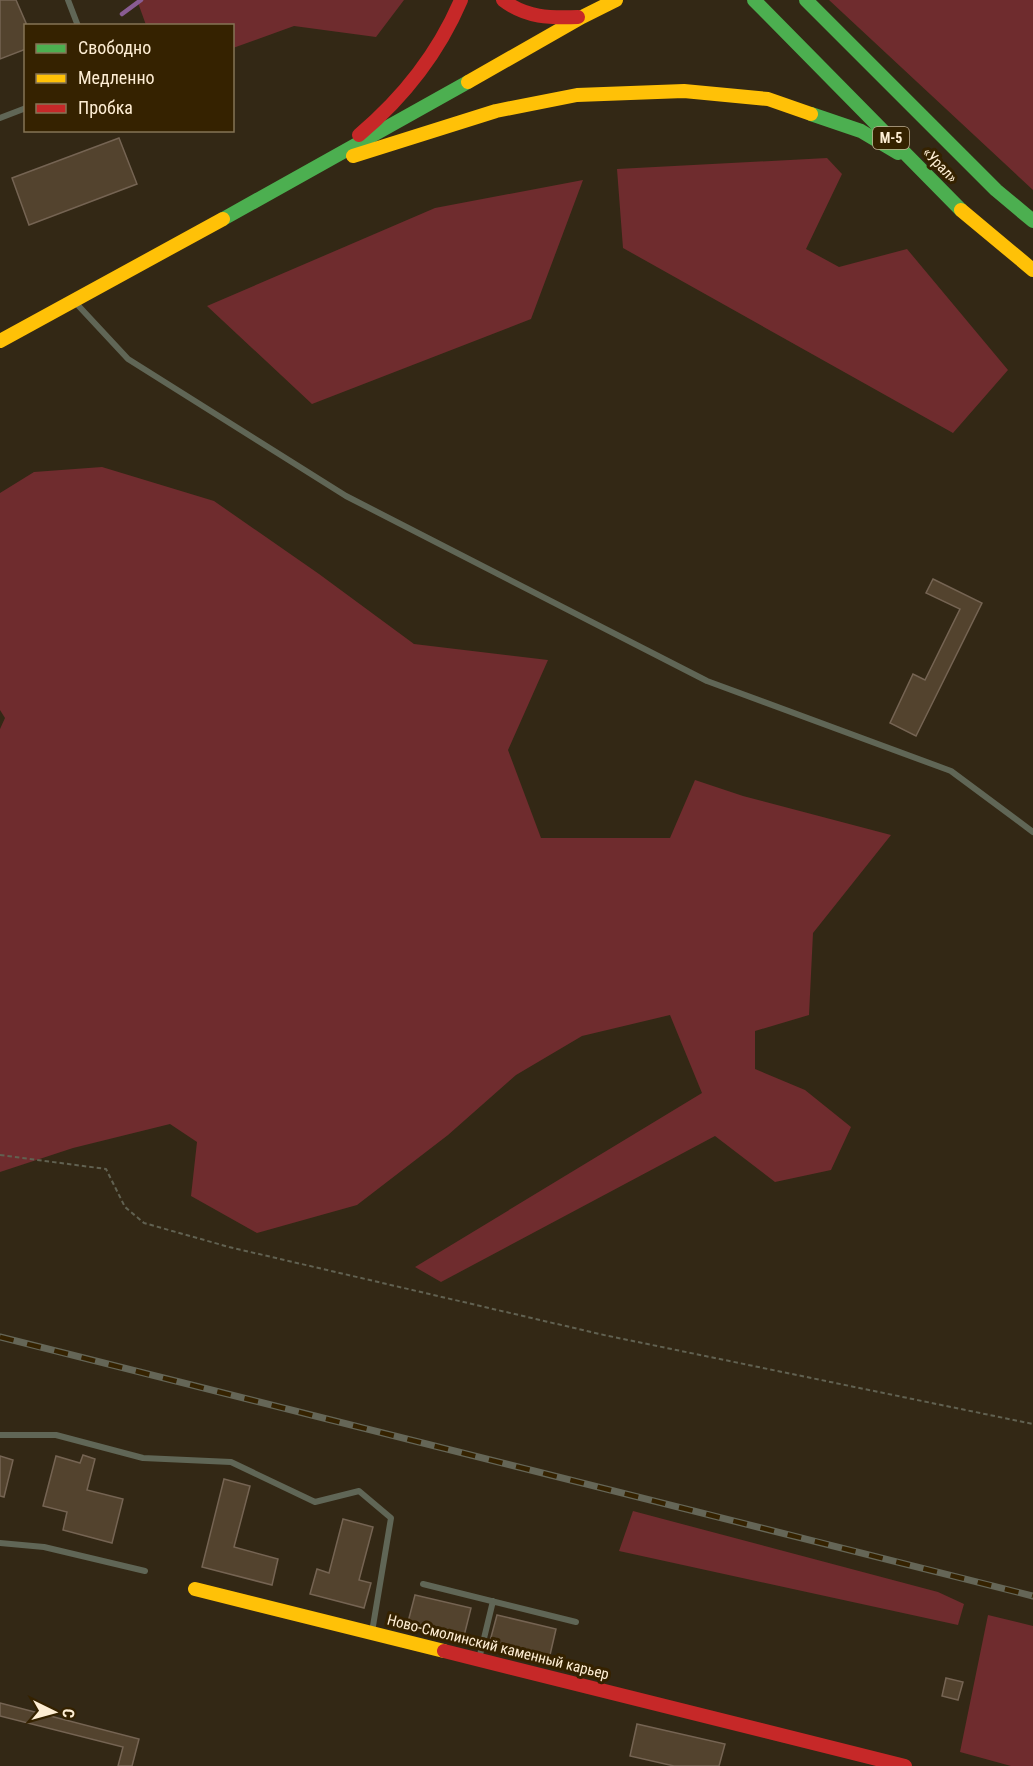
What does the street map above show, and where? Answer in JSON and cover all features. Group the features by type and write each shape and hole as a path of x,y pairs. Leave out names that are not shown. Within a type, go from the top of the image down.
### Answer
{"main road":[{"path":"321,166 381,117 410,87 439,45 461,0"},
{"path":"503,0 511,7 536,18 582,17"},
{"path":"0,341 321,166 582,17 616,0"},
{"name":"«Урал»","path":"754,0 964,213 1033,270"},
{"name":"«Урал»","path":"806,0 996,190 1033,221"},
{"path":"321,166 496,111 577,95 684,91 768,99 861,130 915,163"},
{"name":"Ново-Смолинский каменный карьер","path":"195,1589 905,1766"}],"lane":[{"path":"68,0 77,24"},
{"path":"0,118 24,109"},
{"path":"73,301 128,359 346,496 707,681 951,771 1033,832"},
{"path":"0,1435 56,1435 143,1458 231,1462 315,1502 359,1491 391,1518 372,1633"},
{"path":"0,1543 44,1547 145,1571"},
{"path":"423,1584 576,1622"},
{"path":"479,1659 493,1601"}],"path":[{"path":"0,1155 106,1169 126,1207 144,1223 229,1247 604,1335 1033,1424"}],"shaded area":[{"path":"137,0 404,0 376,37 294,26 234,48 234,24 146,24"},
{"path":"829,0 1033,0 1033,190"},
{"path":"827,158 842,174 806,249 839,267 907,249 1008,370 953,433 623,248 617,169"},
{"path":"583,180 531,319 312,404 207,306 435,208"},
{"path":"102,467 214,501 414,644 548,660 508,750 541,838 670,838 695,780 743,796 891,835 813,933 809,1015 755,1031 755,1069 805,1090 851,1127 831,1170 775,1182 715,1136 441,1282 415,1267 702,1093 670,1015 582,1036 516,1075 448,1135 357,1205 257,1233 191,1196 197,1142 170,1124 73,1148 0,1172 0,729 5,718 0,710 0,493 34,472"},
{"path":"633,1511 938,1592 964,1604 958,1625 619,1551"},
{"path":"988,1615 1033,1626 1033,1766 1011,1766 960,1752"}],"building":[{"path":"0,0 16,0 26,23 24,24 24,50 0,59"},
{"path":"119,138 137,184 29,225 12,178"},
{"path":"933,579 982,603 916,736 890,723 913,674 925,680 960,609 926,593"},
{"path":"83,1455 95,1459 87,1490 123,1499 112,1543 63,1530 67,1512 43,1506 56,1456 80,1463"},
{"path":"0,1456 13,1460 4,1497 0,1496"},
{"path":"224,1479 250,1486 234,1547 278,1559 272,1585 202,1567"},
{"path":"343,1519 373,1527 359,1580 371,1583 364,1608 310,1594 317,1569 329,1573"},
{"path":"415,1595 471,1608 464,1636 408,1622"},
{"path":"497,1615 556,1629 550,1655 490,1641"},
{"path":"946,1678 963,1682 958,1700 942,1696"},
{"path":"0,1703 139,1739 132,1766 118,1766 123,1747 0,1716"},
{"path":"637,1724 725,1744 719,1766 674,1766 630,1756"}],"waterway":[{"path":"122,14 141,0"}],"railway":[{"path":"0,1337 1033,1596"}],"traffic: fast":[{"path":"754,0 961,210"},
{"path":"806,0 996,190 1033,221"},
{"path":"223,219 468,82"},
{"path":"811,114 861,131 898,153"}],"traffic: slow":[{"path":"468,82 616,0"},
{"path":"353,156 496,111 577,95 684,91 768,99 811,114"},
{"path":"961,210 1033,270"},
{"path":"0,341 223,219"},
{"path":"195,1589 444,1651"}],"traffic: jam":[{"path":"359,135 391,105 418,74 442,39 461,0"},
{"path":"503,0 529,14 548,17 578,17"},
{"path":"444,1651 905,1766"}]}
